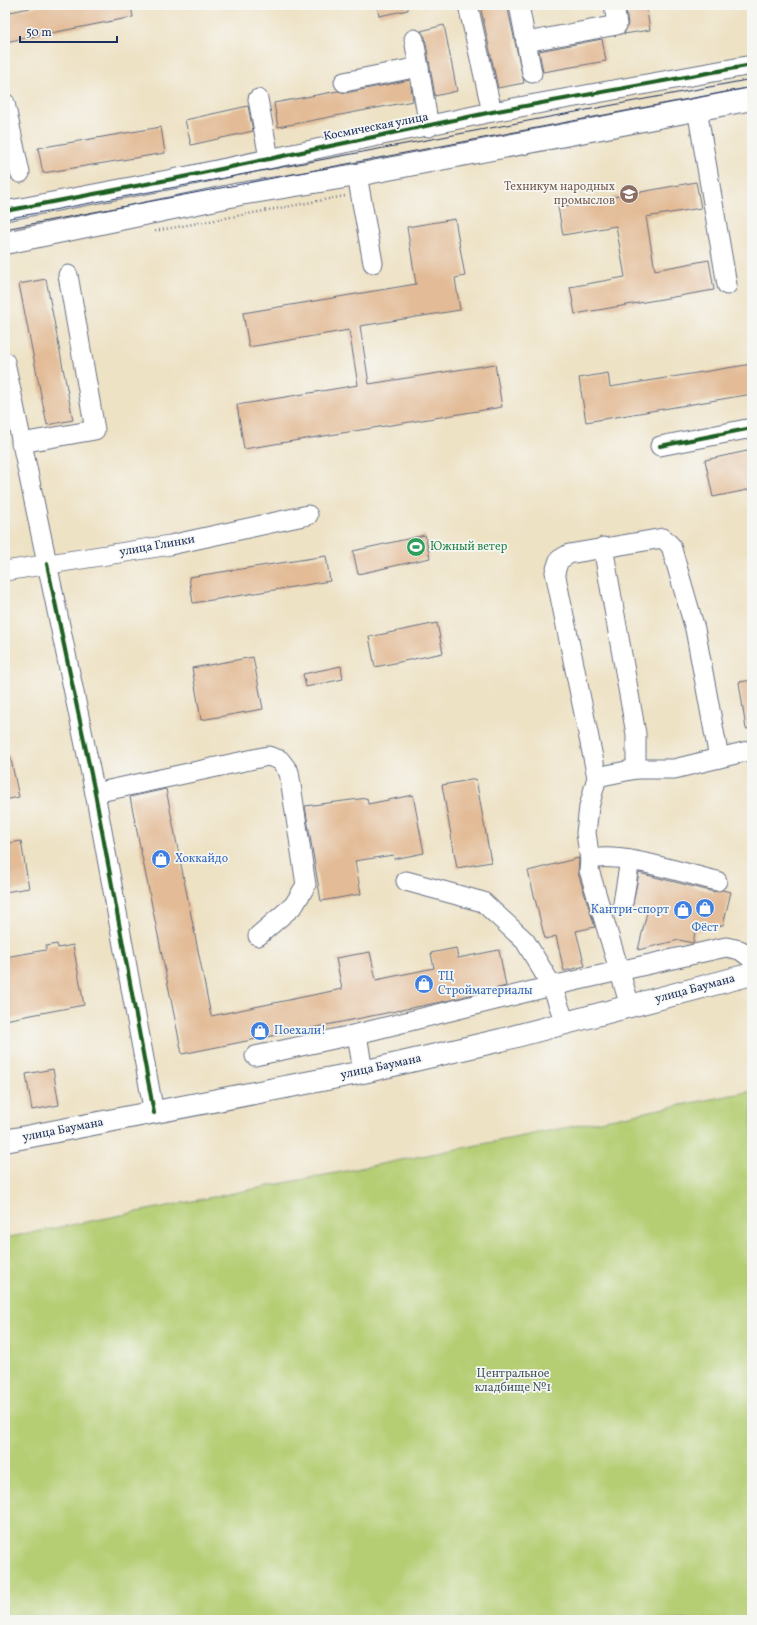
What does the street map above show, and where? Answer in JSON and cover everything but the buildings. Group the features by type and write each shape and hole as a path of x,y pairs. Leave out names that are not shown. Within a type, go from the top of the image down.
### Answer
{"main road":[{"path":"5,243 240,194 358,175 752,99"},
{"name":"улица Баумана","path":"5,1141 363,1072 502,1040 752,974"}],"street":[{"path":"468,5 492,112"},
{"path":"519,5 532,73"},
{"path":"526,42 617,25 614,5"},
{"path":"414,39 429,127"},
{"name":"Космическая улица","path":"5,211 183,177 269,158 429,127 492,112 752,65"},
{"path":"344,82 419,67"},
{"path":"258,99 269,158"},
{"path":"5,103 20,174"},
{"path":"697,109 727,285"},
{"path":"358,175 373,264"},
{"path":"21,443 95,430 68,275"},
{"path":"5,362 95,793 154,1113"},
{"path":"660,446 752,428"},
{"name":"улица Глинки","path":"5,571 170,545 308,515"},
{"path":"630,1006 618,971 589,870 590,860 586,833 589,807 597,777 555,572 559,560 569,554 663,538 671,546 695,629 719,758"},
{"path":"603,547 636,734 636,769"},
{"path":"597,777 636,769 674,768 752,750"},
{"path":"95,793 268,756 280,760 289,772 306,885 294,904 258,936"},
{"path":"590,860 598,857 630,860 717,881"},
{"path":"623,903 630,860"},
{"path":"406,881 483,902 525,941 552,986 566,1023"},
{"path":"255,1056 357,1034 552,986 726,947 740,950 752,959"},
{"path":"357,1034 363,1072"}],"green space":[{"name":"Центральное кладбище №1","path":"752,1091 752,1620 5,1620 5,1238"}],"tram line":[{"path":"5,219 752,79"},
{"path":"5,229 752,87"}],"cycle path":[{"path":"5,211 183,177 492,112 752,65"},
{"path":"660,446 752,428"},
{"path":"47,564 95,793 154,1113"}],"place":[{"name":"Техникум народных промыслов","path":"629,194"},
{"name":"Южный ветер","path":"416,547"},
{"name":"Хоккайдо","path":"161,859"},
{"name":"Фёст","path":"705,908"},
{"name":"Кантри-спорт","path":"683,910"},
{"name":"ТЦ Стройматериалы","path":"424,984"},
{"name":"Поехали!","path":"260,1031"}]}
